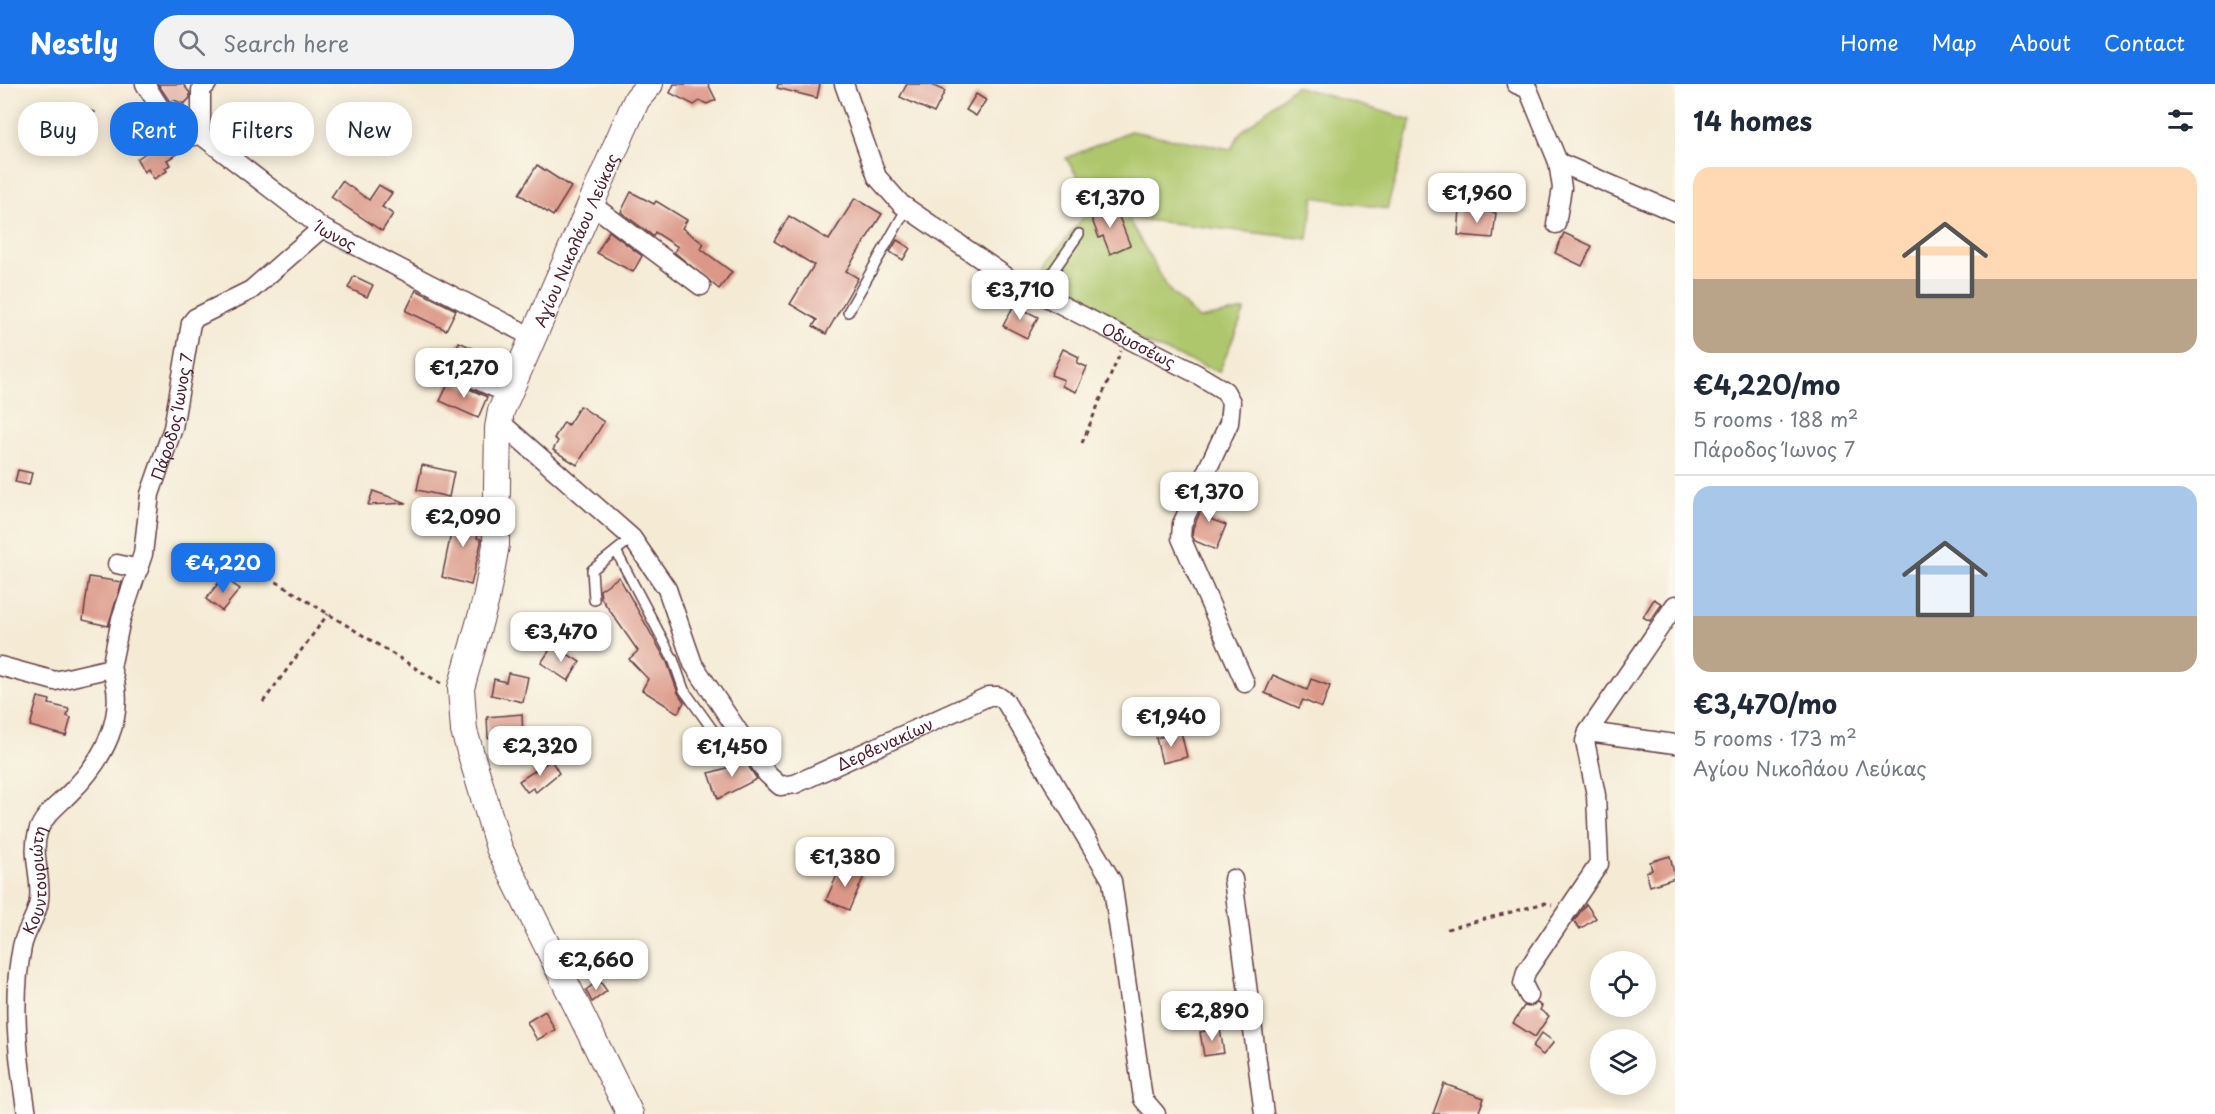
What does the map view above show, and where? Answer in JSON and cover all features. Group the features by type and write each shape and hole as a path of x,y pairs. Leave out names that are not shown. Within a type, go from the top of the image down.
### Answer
{"main road":[{"name":"Αγίου Νικολάου Λεύκας","path":"630,1114 499,848 464,731 460,695 464,670 493,567 502,410 638,99 650,84"}],"street":[{"path":"145,84 179,138 201,135 201,86"},
{"name":"Οδυσσέως","path":"844,84 877,177 907,208 1017,284 1038,292 1125,339 1195,373 1225,392 1231,402 1229,423 1182,524 1181,538 1245,683"},
{"path":"1516,84 1528,89 1558,162 1562,188 1556,224"},
{"name":"Ίωνος","path":"201,135 322,228 532,337"},
{"path":"1558,162 1675,212"},
{"path":"591,204 701,286"},
{"name":"Πάροδος Ίωνος 7","path":"111,668 121,619 139,569 146,541 150,494 173,428 191,323 195,318 251,290 322,228"},
{"name":"Δερβενακίων","path":"502,410 632,538 668,589 693,664 766,774 780,786 795,784 989,696 998,696 1005,701 1112,881 1143,1099 1156,1114"},
{"path":"117,564 139,569"},
{"path":"1530,996 1523,984 1526,972 1599,864 1596,795 1585,741 1588,732 1675,605"},
{"path":"0,666 55,681 111,668"},
{"name":"Κουντουριώτη","path":"27,1114 18,1042 17,991 22,946 39,902 35,855 37,836 46,817 91,772 102,755 111,731 116,704 116,684 111,668"},
{"path":"1588,732 1675,744"},
{"path":"1233,879 1264,1114"}],"lane":[{"path":"848,312 907,208"},
{"path":"1038,292 1079,234"},
{"path":"433,365 502,410"},
{"path":"594,600 592,570 632,538"},
{"path":"616,551 674,659 684,690 725,747"}],"path":[{"path":"1082,443 1125,339"},
{"path":"238,558 460,695"},
{"path":"263,702 328,614"},
{"path":"1447,929 1545,903 1566,910"}],"green space":[{"path":"1295,86 1412,120 1387,209 1314,197 1308,239 1128,218 1169,290 1199,319 1245,310 1219,372 1117,332 1031,283 1094,204 1066,158 1130,131 1231,149 1241,132"}],"building":[{"path":"158,84 183,84 190,93 190,98 186,102 174,100 170,102"},
{"path":"674,84 708,84 716,100 707,104 700,101 694,105 670,93"},
{"path":"778,84 820,84 817,98 777,88"},
{"path":"907,84 929,84 945,91 934,113 900,97"},
{"path":"976,94 986,100 976,116 966,110"},
{"path":"141,156 174,156 167,160 170,165 165,168 167,171 154,179 148,169 144,172 137,159"},
{"path":"537,165 571,187 553,216 519,194"},
{"path":"342,181 369,200 379,185 392,193 382,207 393,214 382,231 331,197"},
{"path":"631,192 654,204 656,201 687,220 682,228 704,244 701,249 732,272 719,289 674,252 678,247 655,232 653,236 621,212"},
{"path":"855,198 882,214 846,271 858,278 826,334 813,326 817,320 790,304 814,265 774,241 789,216 829,240"},
{"path":"1102,207 1116,209 1130,245 1110,254 1103,236 1099,238 1091,217"},
{"path":"1460,209 1496,213 1493,238 1458,235"},
{"path":"609,231 642,256 633,272 597,253"},
{"path":"1564,233 1592,246 1582,266 1555,253"},
{"path":"897,240 910,248 903,260 890,252"},
{"path":"354,276 373,285 367,297 348,288"},
{"path":"416,290 456,310 446,330 406,311"},
{"path":"1014,305 1038,317 1027,338 1003,326"},
{"path":"459,342 497,359 486,382 449,365"},
{"path":"1063,349 1079,357 1077,363 1087,367 1076,392 1062,386 1064,380 1051,375"},
{"path":"450,380 487,397 478,418 440,401"},
{"path":"580,406 604,422 577,465 553,450 558,441 554,438 564,422 568,425"},
{"path":"422,465 454,472 449,497 417,490"},
{"path":"18,470 32,473 29,485 15,482"},
{"path":"1211,488 1223,494 1210,519 1226,525 1216,550 1195,541 1192,536 1193,528"},
{"path":"373,491 407,503 368,505"},
{"path":"456,509 478,514 476,523 480,524 477,538 481,539 481,543 471,585 442,577"},
{"path":"89,577 122,582 108,626 83,620"},
{"path":"223,577 240,589 222,611 206,599"},
{"path":"619,577 667,662 678,693 684,702 678,713 642,690 648,679 629,659 638,651 601,598 600,590"},
{"path":"1654,599 1662,604 1650,621 1643,617"},
{"path":"553,645 580,662 568,681 541,663"},
{"path":"508,673 528,677 523,702 491,695 494,679 506,682"},
{"path":"1273,675 1307,690 1311,679 1330,686 1322,708 1303,700 1299,708 1265,693"},
{"path":"38,697 50,700 49,704 69,709 67,716 71,718 66,736 30,726"},
{"path":"522,714 523,736 488,738 487,717"},
{"path":"1181,732 1187,757 1162,763 1156,738"},
{"path":"743,758 757,779 718,799 709,773 730,767"},
{"path":"551,760 559,773 536,792 533,788 527,792 519,781"},
{"path":"1670,856 1675,878 1650,886 1646,872 1652,870 1650,862"},
{"path":"841,866 864,876 849,910 826,900"},
{"path":"1586,904 1596,918 1580,929 1574,921"},
{"path":"599,980 607,991 592,1002 586,990"},
{"path":"1537,1003 1542,1006 1540,1010 1549,1016 1535,1037 1513,1023 1524,1006 1529,1007"},
{"path":"545,1011 555,1030 537,1040 527,1022"},
{"path":"1220,1029 1224,1053 1204,1056 1200,1032"},
{"path":"1542,1033 1554,1042 1543,1055 1532,1047"},
{"path":"1444,1084 1484,1098 1478,1114 1433,1114"}]}
